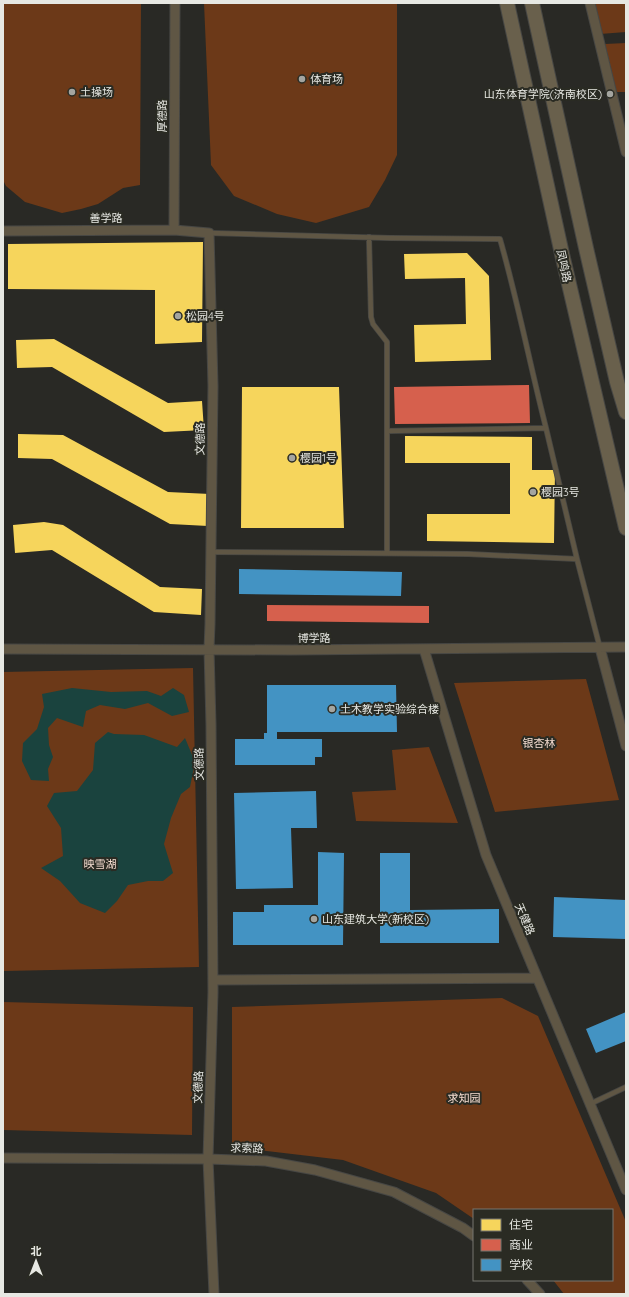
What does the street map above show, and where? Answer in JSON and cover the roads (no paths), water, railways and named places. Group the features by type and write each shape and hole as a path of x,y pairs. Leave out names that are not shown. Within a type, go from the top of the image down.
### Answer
{"main road":[{"name":"凤鸣路","path":"507,3 562,254 626,528"},
{"path":"532,3 586,248 617,382 626,412"}],"street":[{"name":"厚德路","path":"174,230 175,3"},
{"path":"590,3 626,152"},
{"name":"善学路","path":"3,231 174,230 209,233"},
{"name":"文德路","path":"209,233 213,386 210,624 208,649 211,725 213,980 208,1159 214,1294"},
{"name":"博学路","path":"3,649 424,649 626,647"},
{"path":"600,648 626,746"},
{"name":"天健路","path":"424,649 486,855 626,1190"},
{"path":"213,980 537,978"},
{"name":"求索路","path":"3,1158 208,1159 266,1161 315,1170 394,1192 463,1228 473,1235"},
{"path":"528,1281 540,1294"}],"lane":[{"path":"209,233 500,239 510,272 533,378 600,648"},
{"path":"370,237 371,317 373,324 387,342 387,553"},
{"path":"387,431 546,428"},
{"path":"211,552 468,554 577,559"},
{"path":"590,1104 626,1087"}],"water":[{"path":"72,688 111,692 147,691 161,696 173,688 184,695 189,712 172,716 148,703 125,709 100,705 86,711 83,727 57,718 48,728 49,745 53,757 48,769 49,781 31,780 22,761 23,743 37,729 44,707 42,694"},
{"path":"108,732 114,734 144,735 177,747 185,738 195,762 190,787 181,794 171,818 164,844 173,873 163,881 148,881 128,885 117,901 105,913 80,903 60,881 41,868 63,856 61,828 47,806 54,793 77,791 93,770 95,743"}],"place":[{"name":"体育场","path":"302,79"},
{"name":"土操场","path":"72,92"},
{"name":"山东体育学院(济南校区)","path":"610,94"},
{"name":"松园4号","path":"178,316"},
{"name":"樱园1号","path":"292,458"},
{"name":"樱园3号","path":"533,492"},
{"name":"土木教学实验综合楼","path":"332,709"},
{"name":"山东建筑大学(新校区)","path":"314,919"}],"park label":[{"name":"银杏林","path":"539,743"},
{"name":"映雪湖","path":"100,864"},
{"name":"求知园","path":"464,1098"}]}
